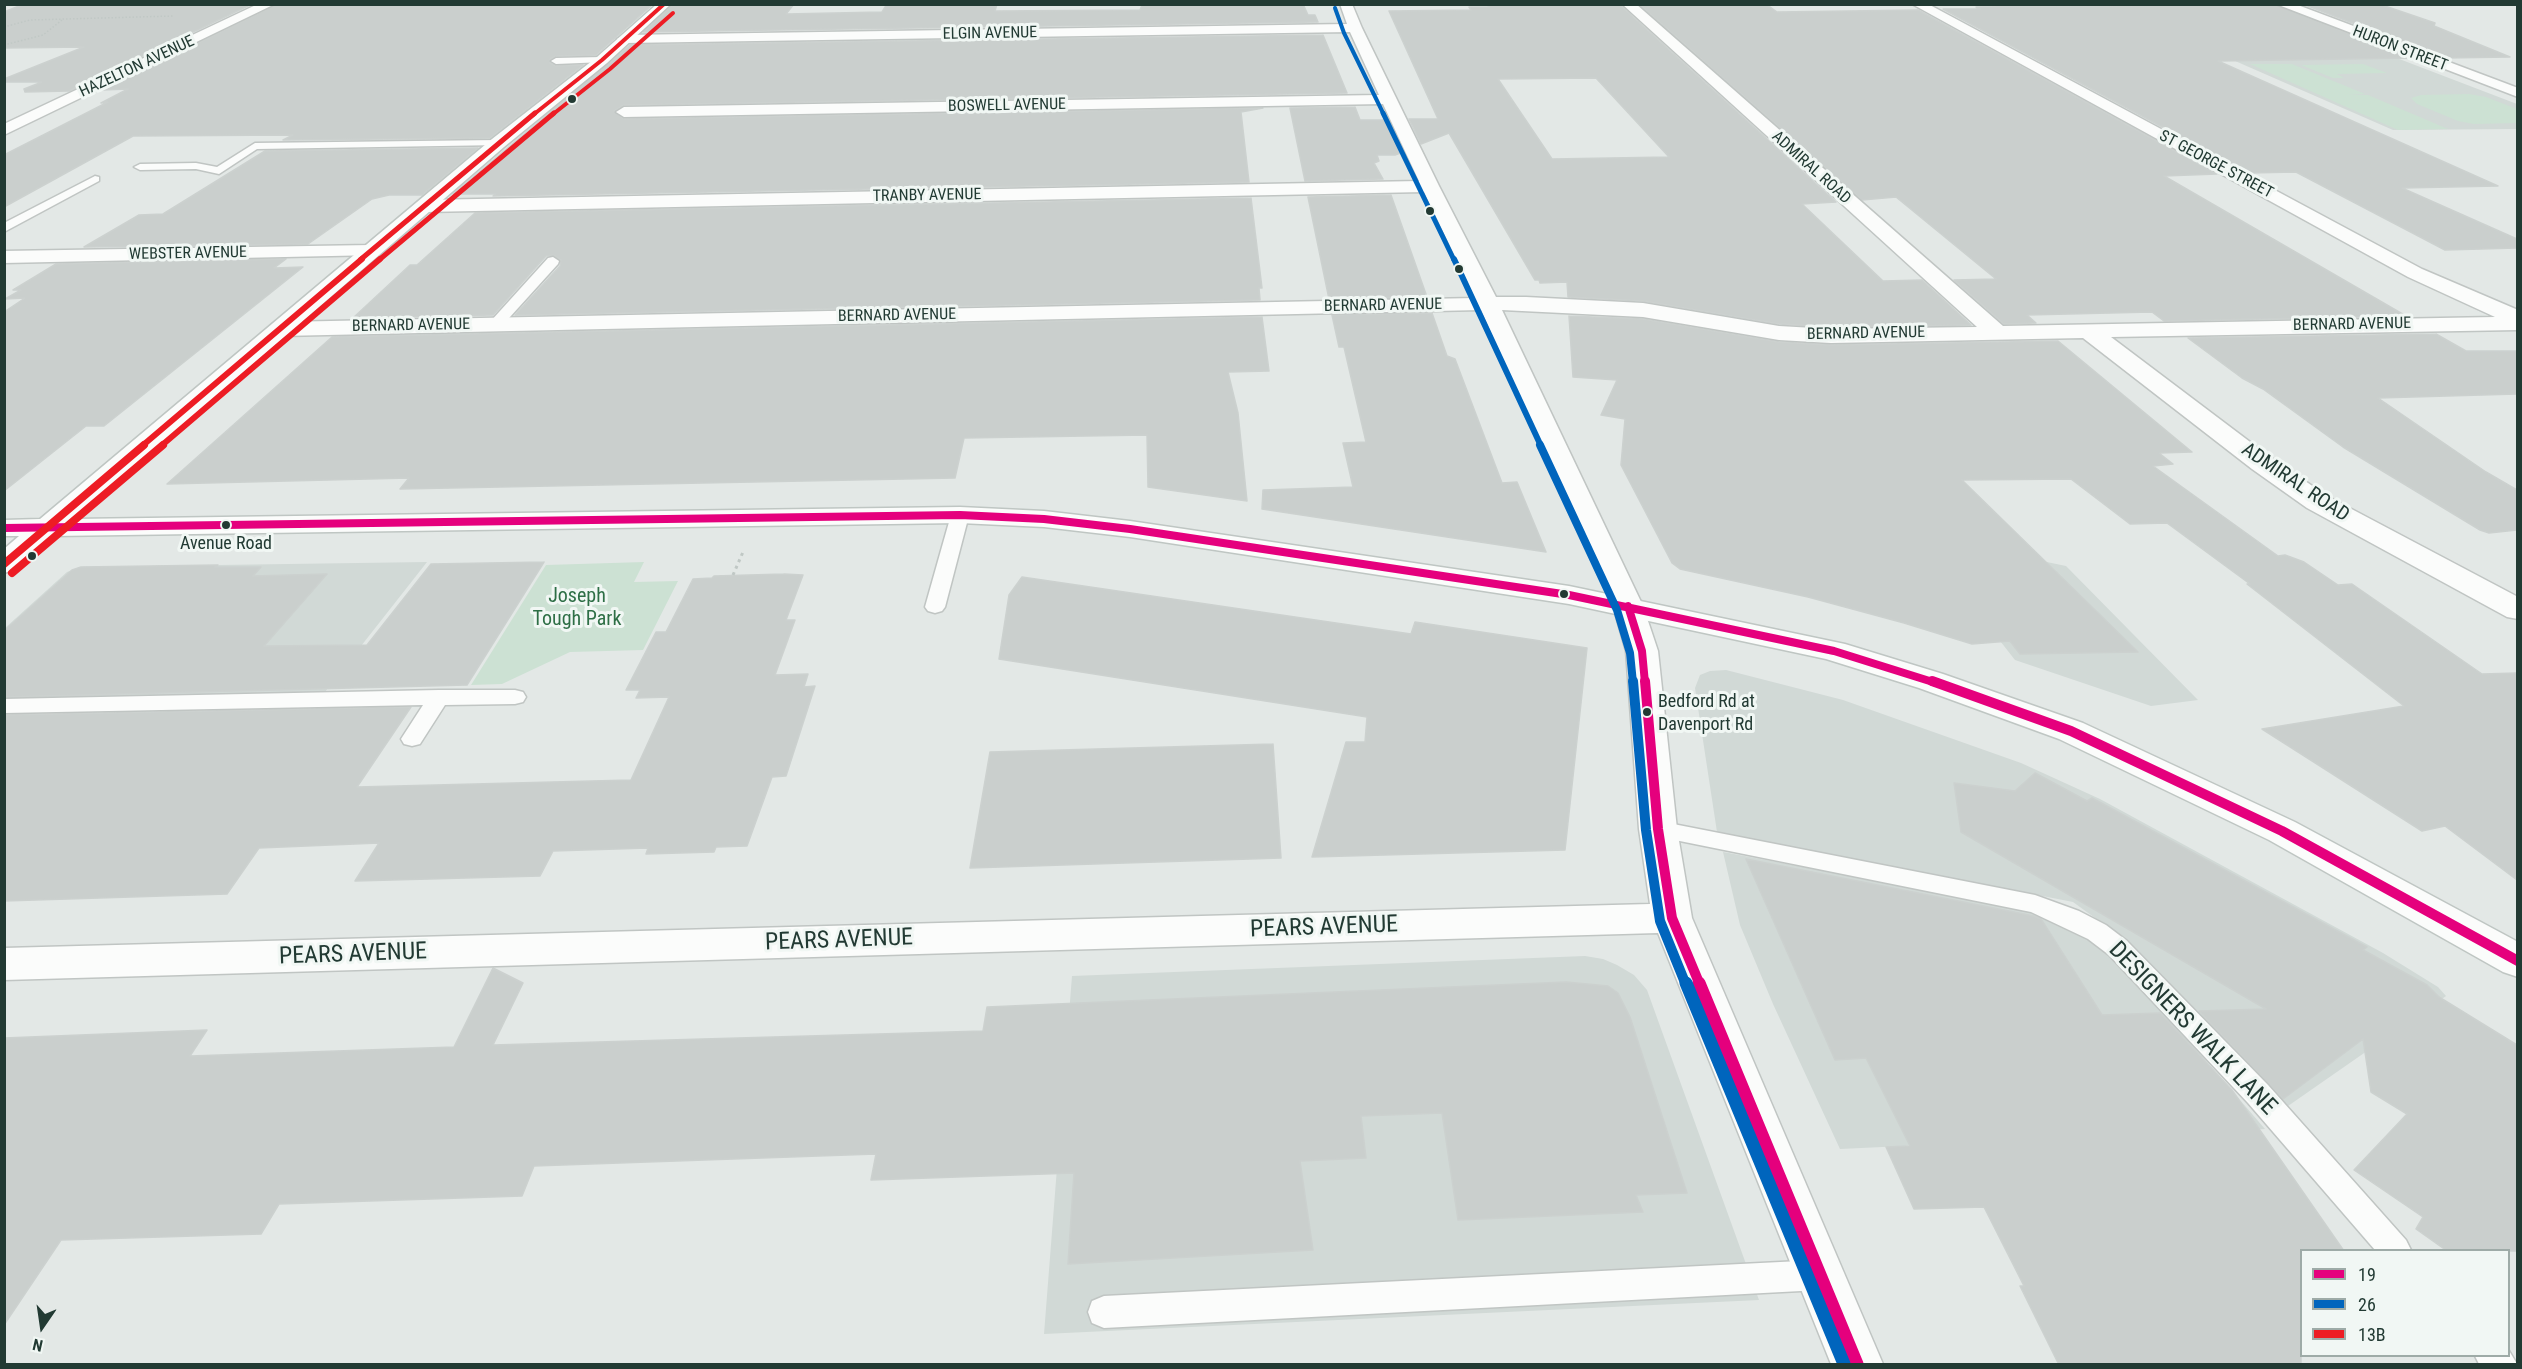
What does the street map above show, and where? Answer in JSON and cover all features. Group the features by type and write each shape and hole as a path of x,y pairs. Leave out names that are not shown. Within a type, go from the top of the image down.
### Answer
{"street":[{"name":"HAZELTON AVENUE","path":"4,130 269,4"},
{"path":"4,564 501,140 602,60 665,4"},
{"path":"1346,4 1355,28 1488,304 1628,606 1642,651 1658,830 1672,918 1857,1365"},
{"name":"ADMIRAL ROAD","path":"1628,4 1995,331"},
{"name":"ST GEORGE STREET","path":"1918,4 2415,273 2517,320"},
{"name":"HURON STREET","path":"2282,4 2517,93"},
{"name":"ELGIN AVENUE","path":"624,39 1355,28"},
{"name":"BOSWELL AVENUE","path":"624,112 1389,99"},
{"name":"TRANBY AVENUE","path":"425,206 1430,186"},
{"name":"WEBSTER AVENUE","path":"4,257 371,251"},
{"name":"BERNARD AVENUE","path":"281,329 1488,304 1607,306 1779,333 1806,335 2088,331 2517,320"},
{"name":"ADMIRAL ROAD","path":"2088,331 2252,456 2317,502 2517,610"},
{"path":"4,528 960,514 1044,519 1130,529 1558,593 1834,651 1931,681 2071,731 2282,831 2517,961"},
{"name":"PEARS AVENUE","path":"4,964 1672,918"}],"lane":[{"path":"556,61 602,60"},
{"path":"260,141 501,140"},
{"path":"140,167 181,167 240,156 255,147 501,140"},
{"path":"4,228 94,179"},
{"path":"495,324 554,261"},
{"path":"935,607 960,514"},
{"path":"412,739 439,697"},
{"path":"4,706 515,697"},
{"name":"DESIGNERS WALK LANE","path":"1658,830 2035,904 2070,918 2097,933 2118,948 2258,1094 2393,1249"},
{"path":"1104,1312 1820,1275"}],"path":[{"path":"4,27 30,20 179,16"},
{"path":"4,45 43,34 65,19"},
{"path":"732,575 743,552"}],"shaded area":[{"path":"2107,5 2258,5 2517,104 2517,129 2393,130"},
{"path":"1917,535 2066,566 2198,700 2151,706 2015,660"},
{"path":"427,562 321,697 5,703 5,628 67,572 80,567"},
{"path":"1726,670 1843,700 2021,763 2100,799 2383,953 2438,987 2446,996 2288,1106 2240,1061 2131,944 2073,902 1717,832 1695,688 1700,675 1710,671"},
{"path":"1723,852 2029,909 2068,927 2105,949 2139,983 2265,1129 1840,1149 1773,1004 1740,925"},
{"path":"1585,956 1603,959 1617,965 1634,975 1647,990 1759,1300 1044,1334 1072,976"}],"green space":[{"path":"2250,64 2292,64 2365,94 2349,95 2368,95 2448,129 2398,130"},
{"path":"2363,64 2387,73 2337,74 2344,78 2333,78 2301,65"},
{"path":"2469,94 2486,97 2517,109 2517,123 2474,124 2458,121 2417,104 2411,98 2421,95"},
{"name":"Joseph Tough Park","path":"644,562 634,582 678,581 643,650 570,652 502,684 471,685 546,565"}],"building":[{"path":"24,4 252,4 69,91 25,92 24,89 42,82 4,82 4,79 84,47 4,48 4,12"},
{"path":"277,4 653,4 596,55 556,56 550,59 550,63 556,66 583,65 490,138 283,140 293,135 133,136 4,207 4,155 108,102 101,103 128,89 102,90"},
{"path":"673,4 794,4 786,14 882,12 887,4 997,4 995,11 1140,10 1142,5 1303,4 1308,15 1315,15 1318,22 643,32"},
{"path":"1487,4 1620,5 1836,202 1802,204 1883,281 1922,280 1971,325 1831,327 1779,324 1643,301 1568,297 1567,282 1540,283 1539,280 1535,280 1449,133 1421,144 1409,119 1438,119 1389,11 1471,10 1469,7 1489,7","holes":["1596,78 1669,157 1552,159 1498,79"]},
{"path":"1766,4 1777,12 1918,10 2217,174 2164,176 2406,316 2164,321 2152,312 2027,315 2036,323 2004,324 1954,280 1996,279 1896,197 1862,200 1640,5"},
{"path":"2274,4 2411,58 2218,61 2498,186 2402,188 2517,239 2517,248 2445,250 2296,172 2248,173 1943,9"},
{"path":"2303,4 2382,5 2435,23 2434,26 2510,57 2444,58"},
{"path":"1323,35 1347,93 624,105 614,111 624,119 1263,108 1241,112 1249,182 493,196 496,194 453,194 630,45"},
{"path":"1355,107 1360,120 1388,120 1403,152 1395,155 1377,155 1379,161 1374,163 1383,179 1305,181 1290,108"},
{"path":"478,148 422,195 389,195 372,199 308,244 84,247 139,215 163,214 265,151"},
{"path":"1391,195 1427,297 1329,299 1308,197"},
{"path":"1251,198 1262,288 1259,288 1260,300 515,315 560,266 561,260 553,255 546,256 493,315 353,318 410,265 417,265 475,213"},
{"path":"286,259 274,268 303,267 104,426 86,426 4,491 4,312 25,298 5,299 21,290 13,290 56,264"},
{"path":"1432,313 1447,356 1455,359 1502,483 1517,482 1546,552 1262,509 1263,490 1353,487 1343,443 1366,442 1344,347 1339,347 1332,315"},
{"path":"1569,316 1643,319 1779,342 1831,345 2058,341 2192,452 2159,453 2173,464 2153,466 2278,556 2285,555 2304,562 2338,585 2352,584 2482,674 2517,673 2517,880 2445,826 2422,831 2262,729 2404,706 2247,584 2250,584 2167,523 2130,524 2071,479 1962,480 2138,652 2020,654 2010,641 1972,644 1808,597 1680,569 1672,563 1621,465 1625,419 1601,415 1617,380 1573,377"},
{"path":"1262,317 1269,371 1228,372 1238,413 1247,501 1148,487 1147,435 964,438 955,478 400,489 409,478 167,484 332,337"},
{"path":"2436,334 2466,351 2517,351 2517,394 2378,398 2486,472 2517,490 2517,530 2489,533 2480,530 2343,447 2188,338"},
{"path":"544,562 467,685 4,697 4,631 72,570 81,567 218,565 215,567 261,567 253,576 327,574 264,646 367,645 431,564"},
{"path":"803,575 786,620 795,620 775,675 808,674 804,687 815,686 786,776 772,777 747,846 716,847 714,852 646,854 648,848 553,851 540,876 355,881 379,843 259,848 227,894 4,901 4,715 411,707 357,787 631,780 669,697 636,698 640,690 626,690 656,632 666,632 693,579 714,576"},
{"path":"1022,577 1411,634 1415,622 1587,648 1565,850 1312,857 1346,742 1365,742 1367,717 999,659 1009,595"},
{"path":"1273,744 1281,858 970,868 990,752"},
{"path":"2035,773 2087,801 2092,798 2367,947 2363,950 2427,985 2439,997 2517,1045 2517,1251 2510,1251 2510,1249 2444,1249 2416,1229 2423,1217 2354,1170 2407,1114 2371,1092 2363,1039 2283,1099 2199,1011 2266,1009 1961,832 1954,783 2015,791"},
{"path":"1746,859 2041,919 2102,1015 2160,1013 2232,1090 2343,1249 2300,1249 2301,1365 2059,1365 2020,1286 2024,1286 1984,1207 1914,1209 1886,1147 1910,1146 1866,1058 1835,1060"},
{"path":"493,968 523,983 493,1045 983,1031 987,1007 1566,982 1608,986 1618,993 1630,1017 1687,1193 1636,1195 1643,1212 1458,1220 1442,1113 1361,1116 1366,1158 1300,1161 1313,1250 1068,1264 1074,1173 871,1180 876,1154 534,1166 522,1196 279,1204 261,1234 61,1240 4,1325 4,1038 207,1030 190,1056 454,1047"}],"transit line":[{"name":"13B","path":"4,564 498,143 602,60 664,4"},
{"name":"26","path":"1335,8 1344,33 1473,299 1617,610 1630,653 1646,830 1660,921 1844,1364"},
{"path":"12,573 506,152 610,69 673,13"},
{"name":"19","path":"4,528 960,515 1044,519 1130,529 1569,595 1834,651 1931,681 2071,731 2282,831 2518,961"},
{"name":"19","path":"1628,606 1642,651 1658,829 1672,918 1857,1364"}],"place":[{"name":"Avenue Road","path":"226,525"},
{"name":"Bedford Rd at Davenport Rd","path":"1647,712"}]}
